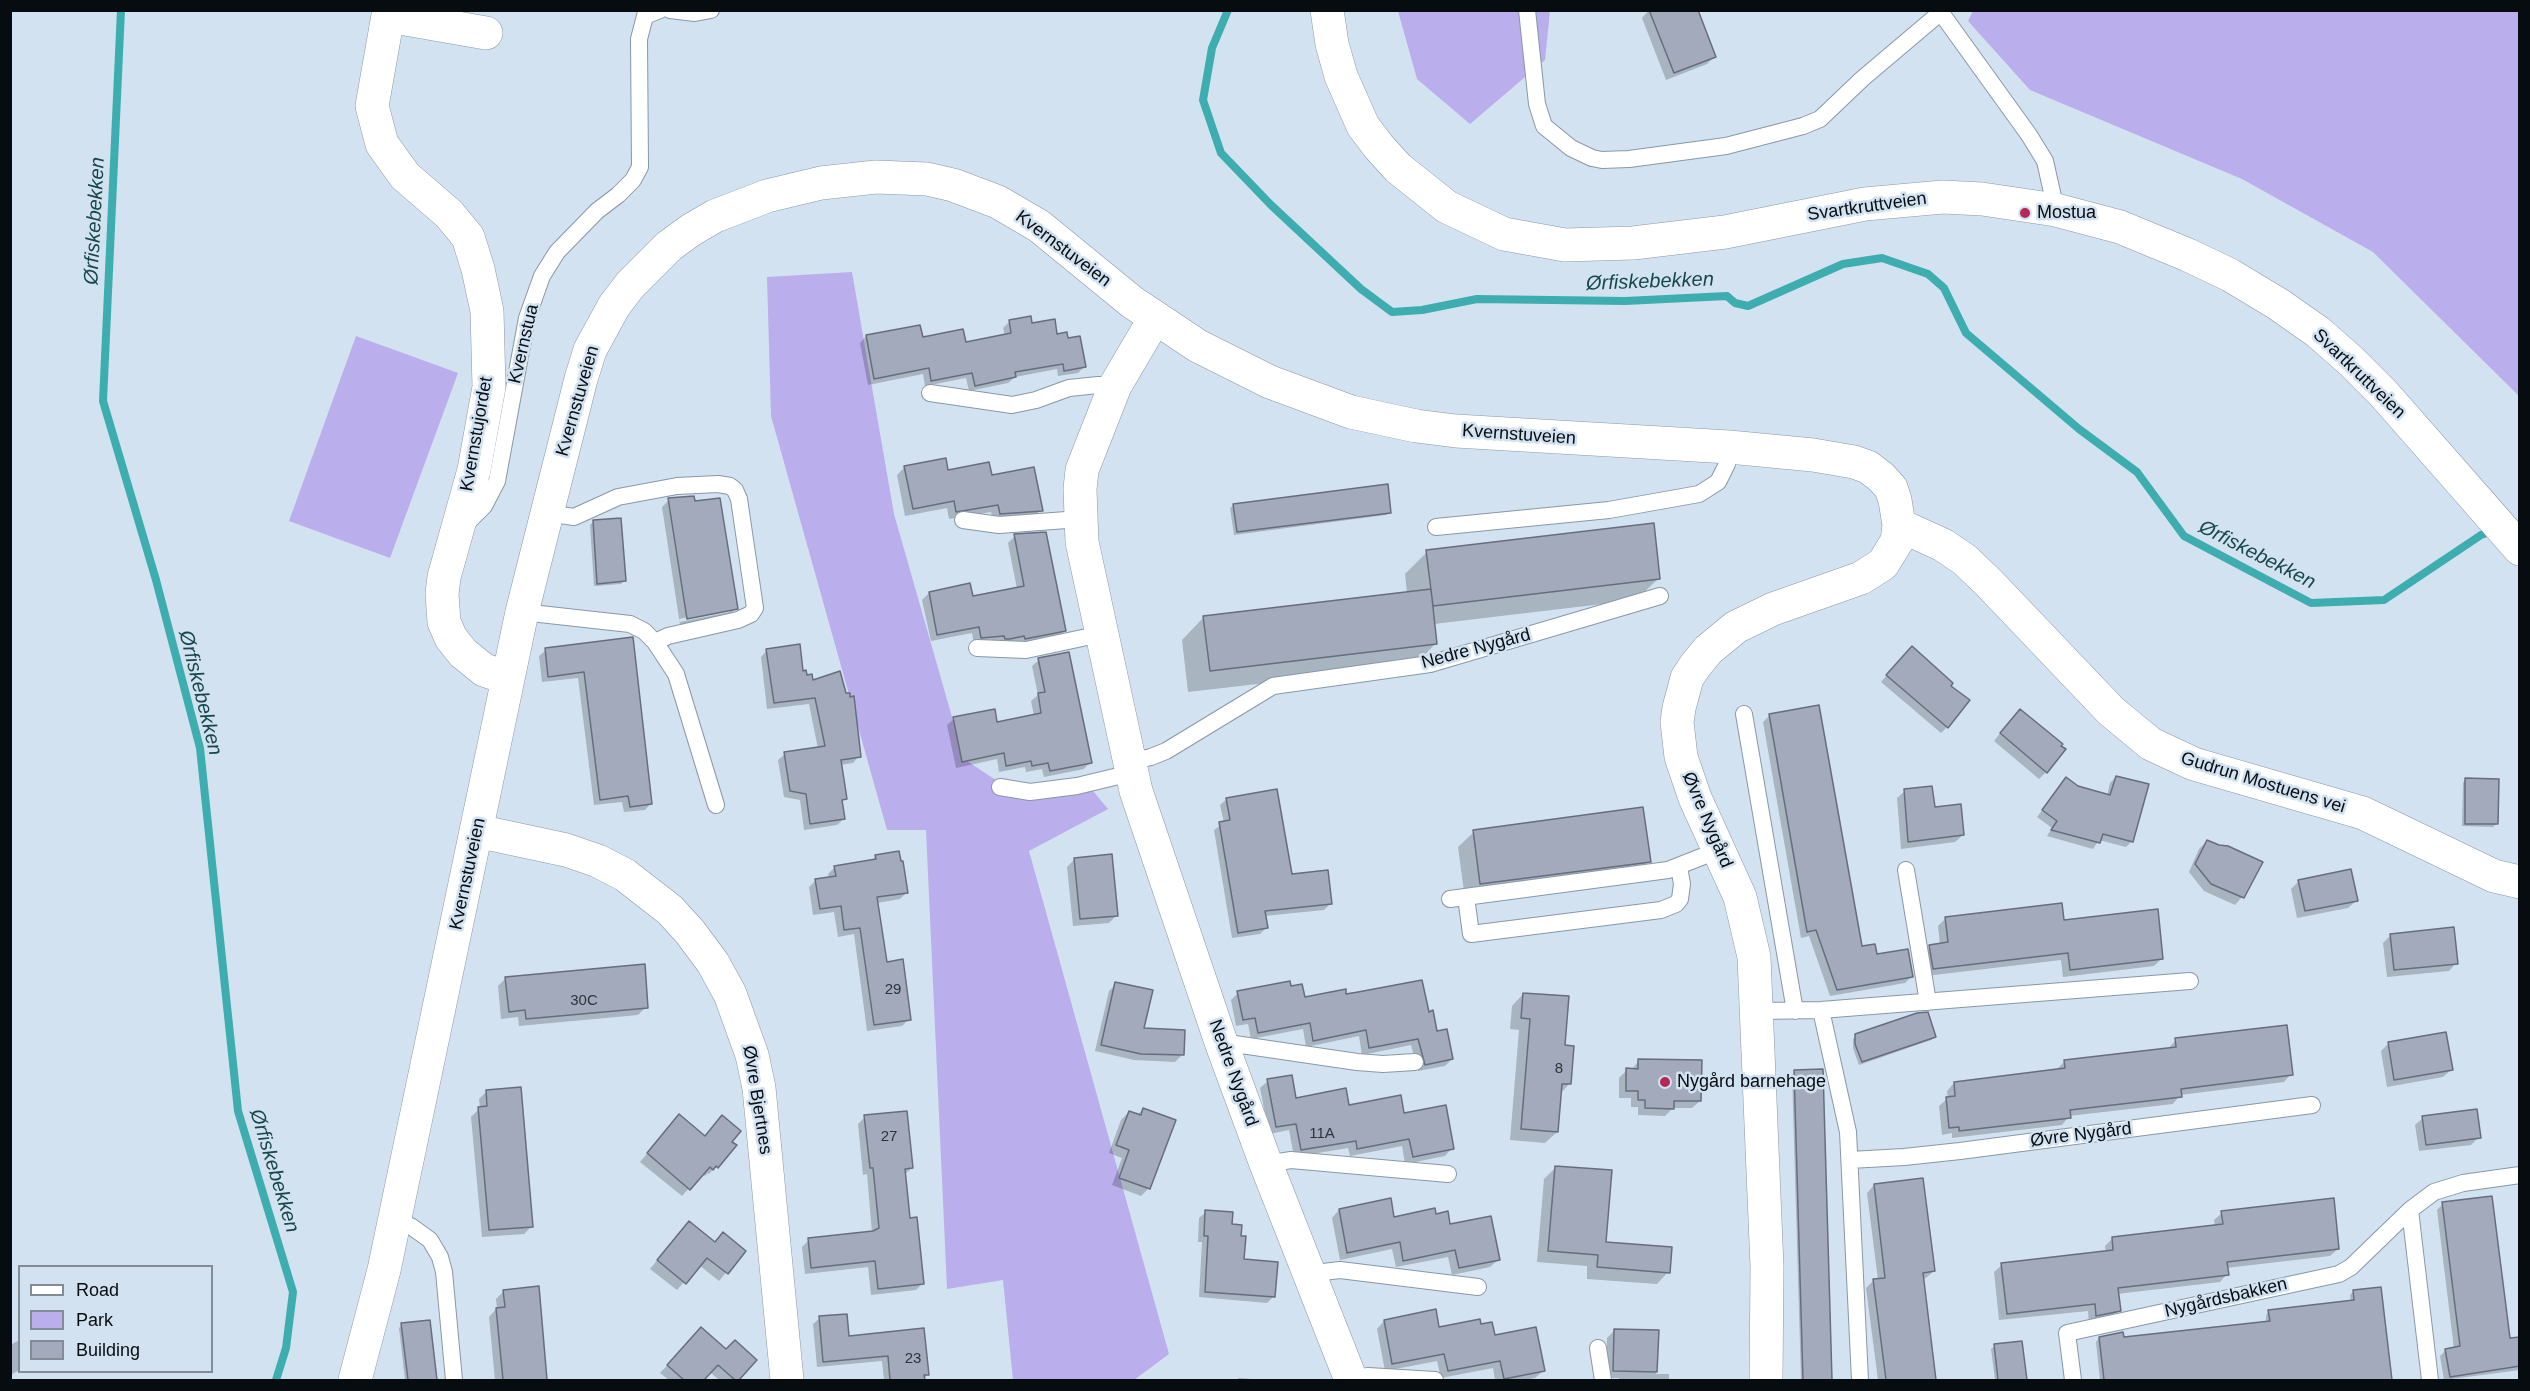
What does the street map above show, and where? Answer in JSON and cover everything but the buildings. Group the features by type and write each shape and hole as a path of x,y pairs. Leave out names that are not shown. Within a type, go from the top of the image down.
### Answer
{"street":[{"name":"Svartkruttveien","path":"1327,10 1332,44 1341,76 1363,126 1378,147 1406,175 1446,207 1504,234 1565,245 1633,243 1725,232 1865,204 1943,198 1982,199 2056,210 2120,227 2157,241 2230,275 2318,332 2383,393 2520,549"},
{"name":"Kvernstujordet","path":"457,531 474,471 489,387 487,311 468,237 449,214 405,176 382,144 372,106 388,14 486,33"},
{"name":"Kvernstuveien","path":"355,1380 395,1219 522,612 580,379 590,350 614,306 649,264 690,230 715,216 767,196 821,183 876,177 927,179 953,185 998,202 1038,226 1104,280 1198,346 1240,369 1311,399 1372,417 1416,426 1478,433 1729,447 1813,455 1854,462 1868,467 1881,477 1891,488 1899,513 1897,541 1891,554 1872,572 1751,618 1720,638 1695,666"},
{"name":"Nedre Nygård","path":"1155,318 1115,386 1082,470 1080,519 1082,542 1130,767 1221,1042 1351,1380"},
{"name":"Gudrun Mostuens vei","path":"1899,525 1943,545 1965,560 2111,711 2151,744 2194,764 2363,813 2494,876 2520,882"},
{"path":"457,531 444,577 442,594 444,622 452,638 464,653 484,670 508,678"},
{"name":"Øvre Nygård","path":"1695,666 1682,694 1677,722 1678,740 1688,778 1745,915 1754,957 1767,1267 1766,1380"},
{"name":"Øvre Bjertnes","path":"477,831 566,850 598,861 625,875 670,910 713,963 730,994 749,1045 759,1088 787,1380"}],"lane":[{"name":"Kvernstua","path":"457,531 484,506 497,481 527,318 542,276 557,252 597,211 625,188 640,167 639,39 645,16 660,10"},
{"path":"670,10 695,13 711,10"},
{"path":"1527,10 1537,104 1544,126 1570,148 1602,160 1629,159 1726,146 1811,123 1827,113 1862,79 1939,12 2040,152 2051,179 2056,210"},
{"path":"930,393 1012,405 1036,400 1069,388 1115,386"},
{"path":"1436,527 1609,510 1699,494 1718,482 1727,464 1729,447"},
{"path":"547,513 574,517 618,497 676,486 718,484 730,486 735,490 739,499 754,608 751,614 738,620 668,636 655,642"},
{"path":"963,520 999,525 1080,519"},
{"name":"Nedre Nygård","path":"1130,767 1166,751 1273,686 1430,664 1660,596"},
{"path":"522,612 630,624 644,631 655,642 676,674 706,765 716,805"},
{"path":"977,648 1026,650 1101,634"},
{"path":"1744,714 1795,1011"},
{"path":"1000,787 1030,792 1077,786 1130,767"},
{"path":"1679,867 1682,884 1680,899 1676,904 1661,910 1471,934 1458,898 1655,872 1679,867 1719,850"},
{"path":"1906,870 1928,1002"},
{"path":"1758,1011 1821,1010 2190,981"},
{"path":"1821,1010 1848,1132 1860,1380"},
{"path":"1221,1042 1247,1044 1357,1062 1383,1064 1415,1062"},
{"name":"Øvre Nygård","path":"1850,1160 1960,1151 2312,1105"},
{"path":"1266,1164 1291,1160 1448,1174"},
{"name":"Nygårdsbakken","path":"2073,1380 2067,1333 2339,1274 2351,1266 2426,1197 2446,1187 2520,1175"},
{"path":"2410,1210 2430,1380"},
{"path":"395,1219 412,1227 430,1240 440,1257 444,1272 454,1380"},
{"path":"1311,1278 1323,1272 1340,1270 1382,1273 1478,1287"},
{"path":"1598,1348 1603,1380"},
{"path":"1351,1380 1368,1376 1435,1380"}],"green space":[{"path":"1398,11 1550,11 1545,60 1470,124 1417,79"},
{"path":"1973,11 2519,11 2519,396 2373,252 2242,179 2030,90 1968,21"},
{"path":"852,272 894,514 964,759 1023,798 1088,785 1108,809 1029,851 1169,1354 1134,1380 1013,1380 1003,1280 947,1289 926,830 887,830 771,416 767,277"},
{"path":"356,336 458,373 390,558 289,521"}],"waterway":[{"name":"Ørfiskebekken","path":"121,10 103,401 156,580 200,748 238,1111 293,1292 286,1348 276,1380"},
{"name":"Ørfiskebekken","path":"1228,10 1212,48 1203,100 1221,153 1271,205 1361,289 1392,312 1422,310 1477,299 1625,301 1727,296 1735,303 1748,306 1843,264 1882,258 1928,274 1944,288 1966,333 2079,429 2137,472 2184,536 2311,603 2384,600 2481,535 2494,530"}],"place":[{"name":"Mostua","path":"2025,213"},
{"name":"Nygård barnehage","path":"1665,1082"}]}
